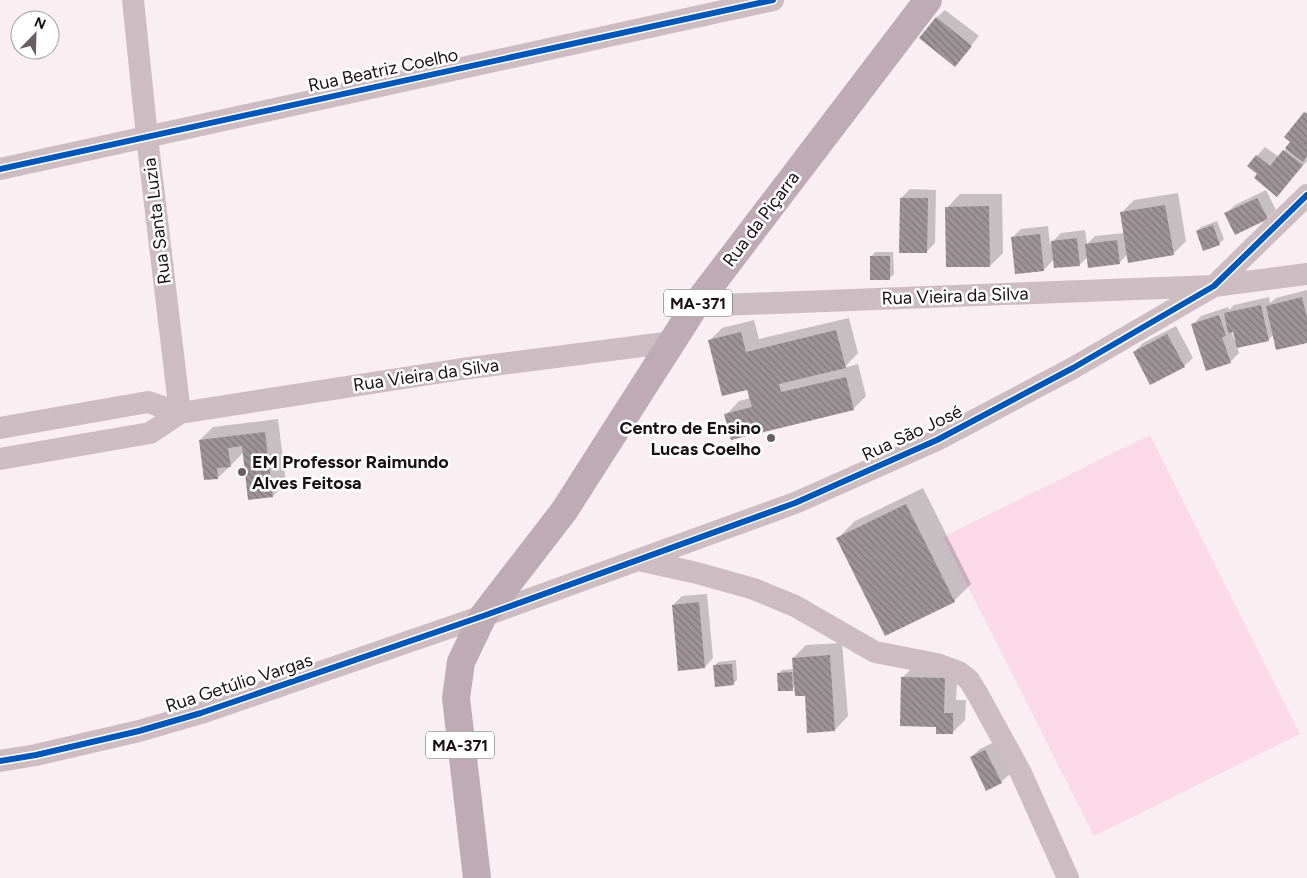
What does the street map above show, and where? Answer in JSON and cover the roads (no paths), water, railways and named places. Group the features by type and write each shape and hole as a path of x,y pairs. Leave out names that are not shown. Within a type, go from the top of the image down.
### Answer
{"main road":[{"name":"Rua da Piçarra","path":"483,616 564,511 695,306 928,0"},
{"name":"MA-371","path":"477,878 456,698 461,662 483,616"}],"street":[{"name":"Rua Santa Luzia","path":"133,0 147,137 180,413"},
{"name":"Rua Beatriz Coelho","path":"0,168 773,0"},
{"name":"Rua São José","path":"483,616 795,503 937,440 1073,368 1214,286 1307,195"},
{"name":"Rua Vieira da Silva","path":"695,306 1214,286 1307,274"},
{"name":"Rua Vieira da Silva","path":"0,458 150,433 180,413 462,369 673,342"},
{"name":"Rua Vieira da Silva","path":"0,428 148,402 180,413"},
{"path":"638,560 754,588 794,606 875,652 937,664 959,672 969,680 977,693 1021,773 1068,878"},
{"name":"Rua Getúlio Vargas","path":"0,761 36,755 139,731 201,713 483,616"}],"place":[{"name":"Centro de Ensino Lucas Coelho","path":"771,438"},
{"name":"EM Professor Raimundo Alves Feitosa","path":"242,472"}]}
